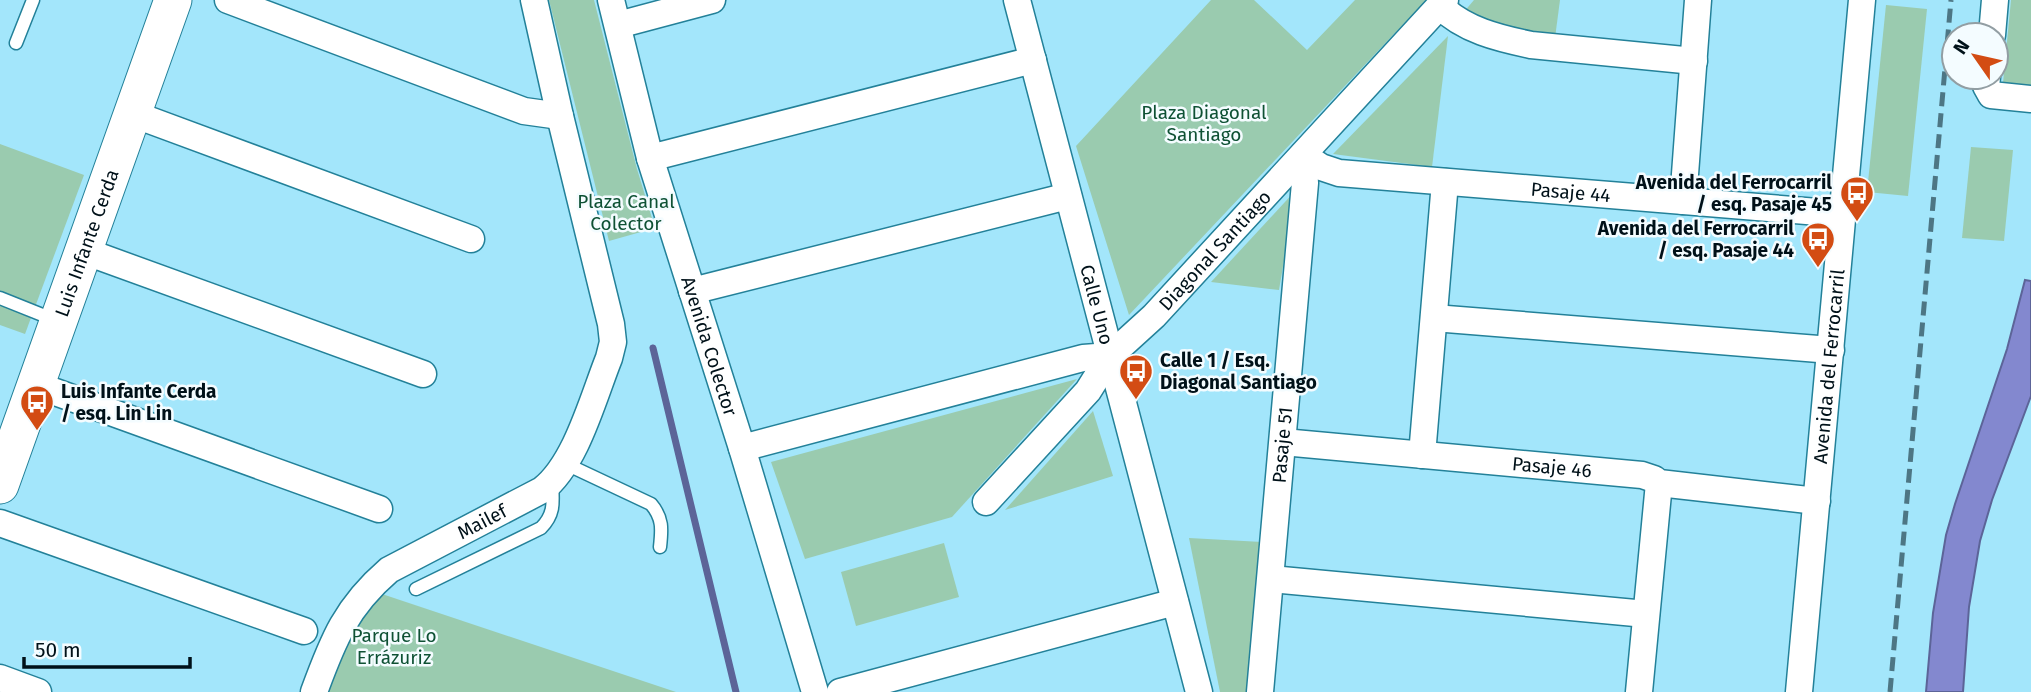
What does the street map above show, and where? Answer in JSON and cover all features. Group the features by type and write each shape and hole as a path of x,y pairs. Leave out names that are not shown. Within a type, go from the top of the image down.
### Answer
{"street":[{"path":"228,0 524,111 560,116"},
{"path":"534,0 611,324 613,342 609,358 559,474"},
{"path":"614,13 712,0"},
{"name":"Calle Uno","path":"1017,0 1199,692"},
{"path":"1682,201 1698,0"},
{"name":"Avenida del Ferrocarril","path":"1799,692 1862,0"},
{"path":"1993,21 1995,0"},
{"name":"Luis Infante Cerda","path":"0,485 171,1"},
{"path":"1443,3 1459,22 1508,40 1531,45 1694,61"},
{"name":"Diagonal Santiago","path":"986,502 1088,391 1110,356 1154,316 1443,3"},
{"name":"Avenida Colector","path":"614,13 650,158 743,448 815,692"},
{"path":"650,158 1032,60"},
{"path":"1990,91 1991,94 2031,99"},
{"path":"133,114 471,239"},
{"name":"Pasaje 44","path":"1303,155 1321,167 1339,173 1843,214"},
{"name":"Pasaje 51","path":"1260,692 1305,183 1303,155"},
{"path":"1422,455 1445,181"},
{"path":"692,290 1068,196"},
{"path":"84,251 423,374"},
{"path":"1434,318 1831,350"},
{"path":"743,448 1083,358 1110,356"},
{"path":"36,385 379,509"},
{"name":"Pasaje 46","path":"1283,442 1642,475 1659,483 1818,501"},
{"name":"Mailef","path":"314,692 337,631 374,583 389,570 542,491 559,474"},
{"path":"1639,692 1659,483"},
{"path":"0,523 304,631"},
{"path":"1271,579 1647,614"},
{"path":"840,692 1175,602"},
{"path":"0,678 38,692"}],"lane":[{"path":"16,43 33,0"},
{"path":"0,298 59,321"},
{"path":"416,589 541,528 548,521 553,509 559,474 651,503 663,524 660,547"}],"green space":[{"name":"Plaza Canal Colector","path":"549,0 594,0 637,169 655,228 609,241"},
{"name":"Plaza Diagonal Santiago","path":"1211,0 1254,0 1307,50 1355,0 1426,0 1129,315 1076,146"},
{"path":"1474,0 1560,0 1555,38 1514,36 1463,13"},
{"path":"2011,0 2031,0 2031,86 2010,84"},
{"path":"1886,5 1927,9 1908,196 1867,192"},
{"path":"1448,36 1432,167 1333,154"},
{"path":"0,144 84,175 25,334 0,325"},
{"path":"1971,147 2013,150 2004,241 1962,238"},
{"path":"1296,190 1279,290 1211,282"},
{"path":"1077,379 952,517 805,559 771,462"},
{"path":"1093,411 1113,476 1005,510"},
{"path":"1189,538 1262,542 1257,692 1220,692"},
{"path":"944,543 959,597 856,626 841,572"},
{"name":"Parque Lo Errázuriz","path":"379,593 676,692 325,692 343,641"}],"water":[{"path":"2025,280 2031,281 2031,396 1992,500 1980,541 1969,607 1963,692 1926,692 1933,613 1946,535 2007,349"}],"waterway":[{"path":"653,348 736,692"}],"railway":[{"path":"1890,692 1951,0"}],"place":[{"name":"Avenida del Ferrocarril / esq. Pasaje 45","path":"1857,223"},
{"name":"Avenida del Ferrocarril / esq. Pasaje 44","path":"1818,269"},
{"name":"Calle 1 / Esq. Diagonal Santiago","path":"1136,401"},
{"name":"Luis Infante Cerda / esq. Lin Lin","path":"37,432"}]}
